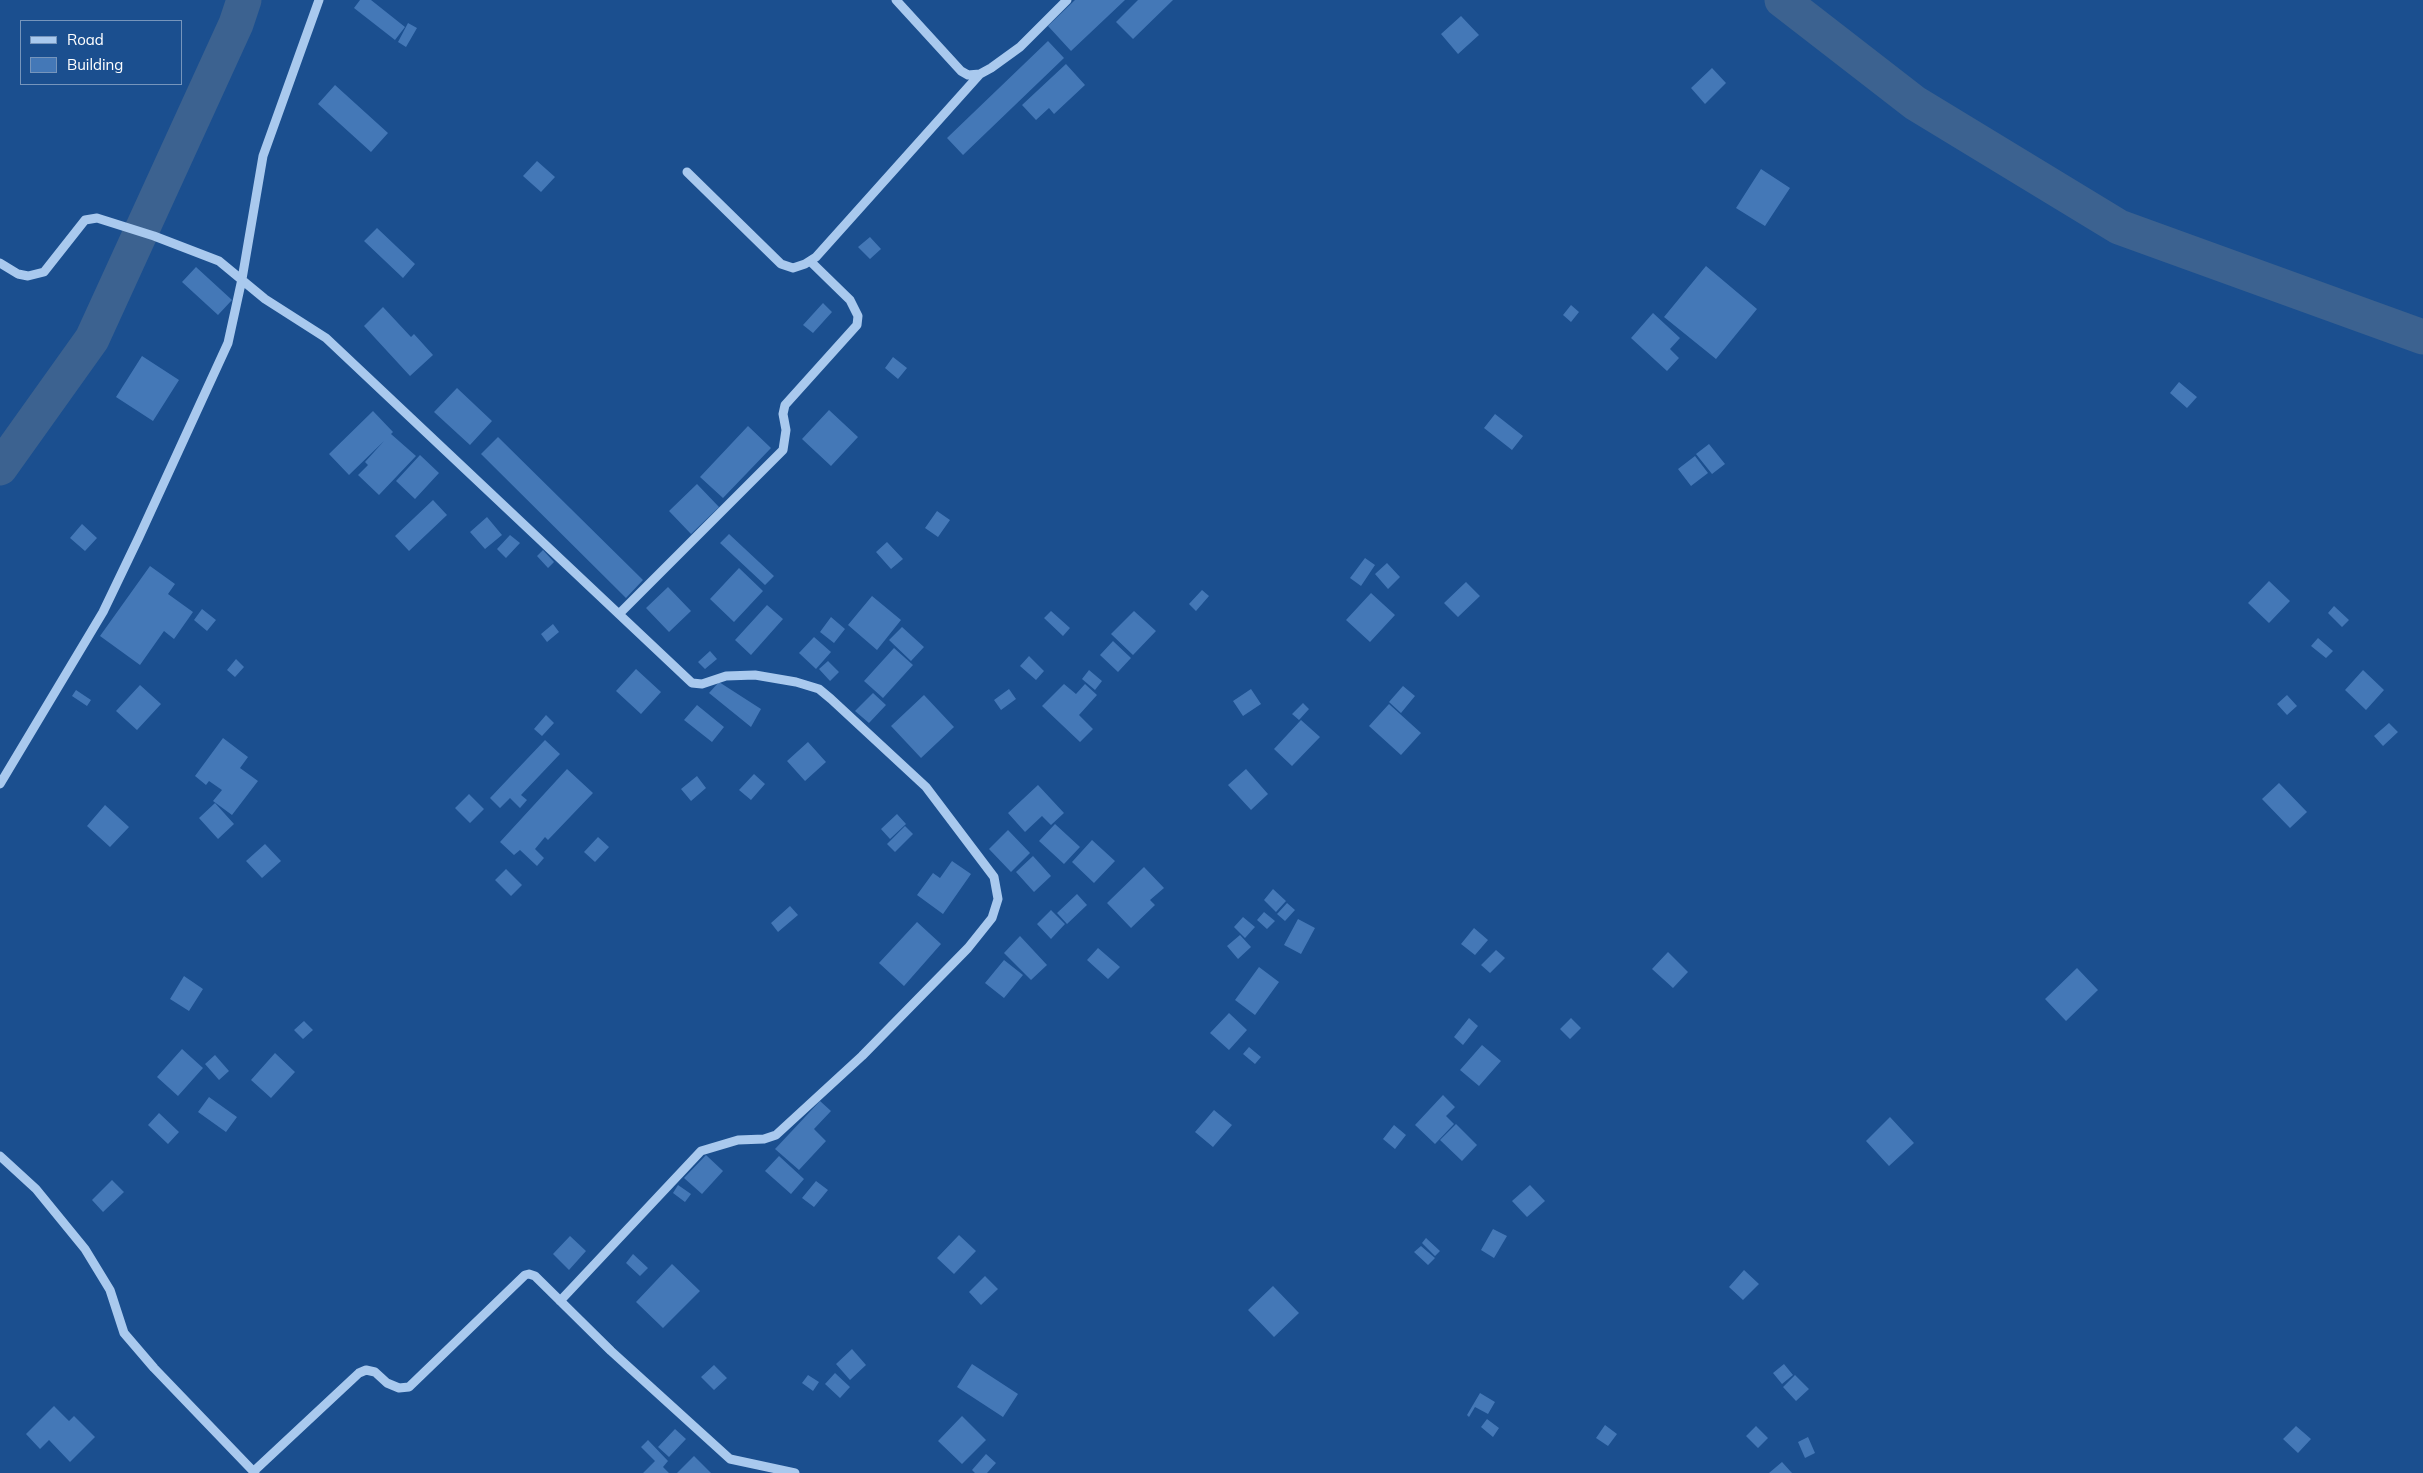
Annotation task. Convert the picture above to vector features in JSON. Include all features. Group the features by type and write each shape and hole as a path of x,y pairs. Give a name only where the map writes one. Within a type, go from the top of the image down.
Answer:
{"street":[{"path":"0,784 103,612 140,537 228,343 242,279 263,156 319,0"},
{"path":"896,0 961,71 968,75 980,74"},
{"path":"688,172 781,264 793,268 810,261 980,74 992,68 1020,47 1067,0"},
{"path":"0,263 18,274 28,276 44,272 85,220 97,218 154,236 219,261 264,299 326,338 620,613 692,683 702,684 726,676 756,675 796,682 819,689 926,787 994,877 998,898 992,918 968,948 862,1056 776,1135 764,1139 738,1140 700,1151 560,1301"},
{"path":"620,613 783,450 786,430 783,414 785,405 856,325 858,316 850,300 810,261"},
{"path":"0,1156 36,1189 86,1249 110,1290 124,1334 254,1472 359,1373 366,1370 375,1372 388,1383 399,1388 409,1386 526,1274 535,1276 730,1459 795,1473"}],"building":[{"path":"360,0 371,0 405,27 395,40 354,8"},
{"path":"1075,0 1125,0 1071,51 1048,26"},
{"path":"1138,0 1173,0 1133,39 1116,22"},
{"path":"1461,16 1479,35 1458,54 1441,34"},
{"path":"408,23 417,28 406,47 398,42"},
{"path":"1048,41 1064,58 963,155 947,138"},
{"path":"1066,64 1085,85 1054,114 1049,108 1036,120 1022,105"},
{"path":"1712,68 1726,83 1705,104 1691,88"},
{"path":"335,85 388,133 371,152 318,104"},
{"path":"537,161 555,177 541,192 523,176"},
{"path":"1761,169 1790,188 1765,226 1736,208"},
{"path":"377,228 415,264 403,278 364,241"},
{"path":"870,237 881,249 870,259 858,247"},
{"path":"1706,266 1757,309 1716,359 1664,317"},
{"path":"196,267 232,300 218,315 182,282"},
{"path":"823,303 832,312 813,333 803,325"},
{"path":"1571,305 1579,312 1571,322 1563,315"},
{"path":"383,307 411,337 414,334 433,355 410,376 364,326"},
{"path":"1653,313 1680,338 1670,349 1679,358 1667,371 1631,338"},
{"path":"142,356 179,380 153,421 116,397"},
{"path":"893,357 907,368 898,379 885,368"},
{"path":"2179,382 2197,397 2187,408 2170,393"},
{"path":"457,388 492,421 470,445 434,412"},
{"path":"829,410 858,437 831,466 802,439"},
{"path":"373,411 393,432 391,434 416,456 379,495 358,475 368,465 365,462 384,441 349,475 329,454"},
{"path":"1495,414 1523,436 1512,450 1484,428"},
{"path":"748,426 771,448 723,498 700,477"},
{"path":"498,437 643,580 626,598 481,454"},
{"path":"1709,444 1725,464 1712,474 1696,454"},
{"path":"420,455 439,473 415,499 396,481"},
{"path":"1695,456 1708,473 1691,486 1678,469"},
{"path":"697,484 719,507 691,534 669,511"},
{"path":"433,500 447,515 409,551 395,536"},
{"path":"937,511 950,520 938,537 925,528"},
{"path":"487,517 502,535 485,549 470,532"},
{"path":"82,524 97,538 85,551 70,538"},
{"path":"729,534 774,576 765,585 720,543"},
{"path":"510,535 520,543 506,558 497,549"},
{"path":"887,542 903,559 891,569 876,552"},
{"path":"543,550 554,562 548,568 537,556"},
{"path":"1365,558 1375,565 1361,586 1350,578"},
{"path":"1387,563 1400,577 1388,589 1375,574"},
{"path":"150,566 175,584 168,594 193,612 174,639 164,631 140,665 100,636"},
{"path":"739,568 763,591 734,622 710,599"},
{"path":"2269,581 2290,601 2269,623 2248,603"},
{"path":"1466,582 1480,596 1458,617 1444,603"},
{"path":"668,587 691,611 669,632 646,608"},
{"path":"1202,590 1209,596 1196,611 1189,604"},
{"path":"1371,593 1395,615 1370,642 1346,620"},
{"path":"872,596 901,620 877,650 848,625"},
{"path":"767,605 783,619 751,655 735,640"},
{"path":"2334,606 2349,620 2342,627 2328,613"},
{"path":"202,609 216,620 207,631 194,620"},
{"path":"1051,611 1070,628 1063,636 1044,618"},
{"path":"1134,611 1156,631 1133,655 1111,634"},
{"path":"831,617 845,629 834,643 820,632"},
{"path":"553,624 559,632 547,642 541,634"},
{"path":"902,627 924,647 911,661 889,640"},
{"path":"814,637 831,652 816,669 799,653"},
{"path":"2318,638 2333,651 2326,658 2311,646"},
{"path":"1113,641 1131,658 1118,672 1100,655"},
{"path":"894,648 913,665 883,698 864,681"},
{"path":"710,651 717,659 705,669 698,662"},
{"path":"1029,656 1044,671 1036,680 1020,666"},
{"path":"236,659 244,667 235,677 227,670"},
{"path":"828,661 839,672 830,681 819,669"},
{"path":"636,669 661,692 641,714 616,691"},
{"path":"1089,670 1102,681 1095,690 1082,679"},
{"path":"2363,670 2384,690 2366,710 2345,690"},
{"path":"719,682 761,709 751,727 709,693"},
{"path":"1064,684 1076,694 1085,684 1097,695 1079,715 1093,729 1080,742 1042,706"},
{"path":"140,685 161,704 137,730 116,711"},
{"path":"1403,686 1415,696 1401,713 1389,702"},
{"path":"1009,689 1016,699 1001,710 994,700"},
{"path":"1251,689 1261,704 1243,716 1233,701"},
{"path":"76,690 91,700 87,706 72,696"},
{"path":"873,693 886,705 869,723 855,711"},
{"path":"924,695 954,727 921,758 891,726"},
{"path":"2287,695 2297,706 2287,715 2277,704"},
{"path":"1303,703 1309,709 1299,720 1292,714"},
{"path":"1389,704 1421,733 1401,755 1369,726"},
{"path":"697,705 724,727 712,742 684,720"},
{"path":"546,715 554,723 542,736 534,729"},
{"path":"1301,720 1320,737 1292,766 1274,749"},
{"path":"2389,723 2398,732 2383,746 2374,736"},
{"path":"223,738 248,757 240,768 258,781 232,815 213,801 222,790 209,781 206,785 195,776"},
{"path":"545,740 560,754 521,795 527,800 520,808 510,798 500,808 490,798"},
{"path":"808,742 826,762 805,781 787,761"},
{"path":"567,769 593,793 548,840 545,837 535,849 544,858 537,866 520,850 514,855 500,842"},
{"path":"1246,769 1268,794 1251,810 1228,785"},
{"path":"754,774 765,784 751,800 739,790"},
{"path":"697,776 706,788 691,801 681,789"},
{"path":"2279,783 2307,812 2290,828 2262,799"},
{"path":"1038,785 1064,813 1051,825 1042,816 1025,832 1008,813"},
{"path":"469,794 484,809 470,823 455,808"},
{"path":"215,803 234,824 218,839 199,818"},
{"path":"105,805 129,827 110,847 87,826"},
{"path":"897,814 906,824 890,839 881,829"},
{"path":"1055,824 1080,847 1064,864 1039,841"},
{"path":"905,826 913,834 895,852 887,844"},
{"path":"1008,830 1030,853 1011,872 989,849"},
{"path":"598,837 609,847 595,862 584,852"},
{"path":"1092,840 1115,861 1094,883 1072,862"},
{"path":"265,844 281,861 262,878 246,861"},
{"path":"1033,856 1051,876 1034,892 1016,872"},
{"path":"952,861 971,874 943,914 917,895 933,873 940,878"},
{"path":"1144,867 1164,888 1150,900 1155,905 1131,928 1107,903"},
{"path":"506,869 522,885 511,896 495,880"},
{"path":"1273,889 1286,901 1276,912 1264,900"},
{"path":"1077,894 1087,905 1067,924 1057,913"},
{"path":"1287,903 1295,910 1285,921 1277,914"},
{"path":"790,906 798,915 778,932 771,923"},
{"path":"1051,910 1065,924 1051,939 1037,924"},
{"path":"1264,912 1275,921 1267,929 1257,920"},
{"path":"1243,917 1255,927 1245,938 1234,927"},
{"path":"1298,919 1315,928 1301,954 1284,945"},
{"path":"917,922 941,944 904,986 879,963"},
{"path":"1474,928 1488,940 1475,955 1461,944"},
{"path":"1240,935 1251,947 1238,959 1227,946"},
{"path":"1020,936 1047,965 1031,980 1004,953"},
{"path":"1098,948 1120,967 1108,979 1087,960"},
{"path":"1496,950 1505,958 1490,973 1481,965"},
{"path":"1668,952 1688,972 1673,988 1652,969"},
{"path":"1004,960 1023,975 1004,998 985,983"},
{"path":"1259,967 1279,982 1255,1015 1235,1000"},
{"path":"2077,968 2098,990 2066,1021 2045,999"},
{"path":"184,976 203,989 189,1011 170,999"},
{"path":"1229,1013 1247,1030 1229,1050 1210,1033"},
{"path":"1469,1018 1478,1026 1463,1045 1454,1037"},
{"path":"1571,1018 1581,1028 1570,1039 1560,1029"},
{"path":"304,1021 313,1030 303,1039 294,1030"},
{"path":"1482,1045 1501,1061 1479,1086 1460,1070"},
{"path":"1249,1047 1261,1057 1255,1064 1243,1054"},
{"path":"182,1049 203,1068 178,1096 157,1077"},
{"path":"275,1053 295,1072 271,1098 251,1080"},
{"path":"215,1055 229,1071 219,1080 205,1064"},
{"path":"1443,1095 1455,1107 1446,1116 1454,1124 1435,1144 1415,1125"},
{"path":"209,1097 237,1117 226,1132 198,1112"},
{"path":"820,1101 831,1111 814,1129 826,1141 799,1170 775,1149"},
{"path":"1214,1110 1232,1125 1213,1147 1195,1132"},
{"path":"159,1113 179,1132 168,1144 148,1125"},
{"path":"1890,1117 1914,1143 1889,1166 1866,1141"},
{"path":"1456,1124 1477,1145 1462,1161 1440,1140"},
{"path":"1394,1125 1406,1135 1395,1149 1383,1139"},
{"path":"706,1155 723,1171 702,1194 684,1178"},
{"path":"779,1156 804,1179 791,1194 765,1171"},
{"path":"112,1180 124,1192 103,1212 92,1200"},
{"path":"816,1181 828,1190 814,1207 802,1198"},
{"path":"678,1185 691,1194 685,1202 673,1193"},
{"path":"1530,1185 1545,1201 1527,1217 1512,1201"},
{"path":"1493,1229 1507,1236 1494,1258 1481,1250"},
{"path":"959,1235 976,1251 954,1274 937,1258"},
{"path":"570,1236 586,1251 569,1270 553,1254"},
{"path":"1426,1238 1440,1251 1435,1256 1422,1243"},
{"path":"1421,1246 1435,1258 1428,1265 1414,1252"},
{"path":"633,1254 648,1268 640,1276 626,1263"},
{"path":"672,1264 700,1291 663,1328 636,1302"},
{"path":"1744,1270 1759,1284 1743,1300 1729,1287"},
{"path":"985,1276 998,1289 981,1305 969,1292"},
{"path":"1273,1286 1299,1313 1274,1337 1248,1310"},
{"path":"852,1349 866,1365 850,1380 836,1364"},
{"path":"972,1364 1018,1394 1003,1417 957,1387"},
{"path":"1784,1364 1793,1375 1782,1384 1773,1373"},
{"path":"714,1365 727,1378 714,1390 701,1377"},
{"path":"835,1373 850,1387 840,1398 825,1384"},
{"path":"808,1375 819,1382 813,1391 802,1383"},
{"path":"1795,1375 1809,1389 1796,1401 1783,1387"},
{"path":"1480,1393 1495,1402 1488,1414 1475,1407 1469,1417 1467,1415"},
{"path":"54,1406 69,1421 74,1416 95,1437 70,1462 49,1440 40,1449 26,1434"},
{"path":"962,1416 986,1440 962,1464 938,1441"},
{"path":"1487,1419 1499,1428 1493,1437 1481,1427"},
{"path":"1605,1425 1617,1434 1608,1446 1596,1438"},
{"path":"1756,1426 1768,1438 1758,1448 1746,1436"},
{"path":"2296,1426 2311,1439 2298,1453 2283,1439"},
{"path":"675,1429 686,1439 669,1457 658,1447"},
{"path":"1808,1437 1815,1453 1805,1458 1798,1442"},
{"path":"648,1440 668,1461 663,1467 669,1473 643,1473 655,1461 641,1447"},
{"path":"986,1454 996,1463 987,1473 975,1473 972,1470"},
{"path":"694,1456 711,1473 677,1473"},
{"path":"1782,1462 1792,1473 1769,1473"}],"waterway":[{"path":"0,468 92,339 236,24 244,0"},
{"path":"1782,0 1915,103 2119,227 2423,337"}]}
